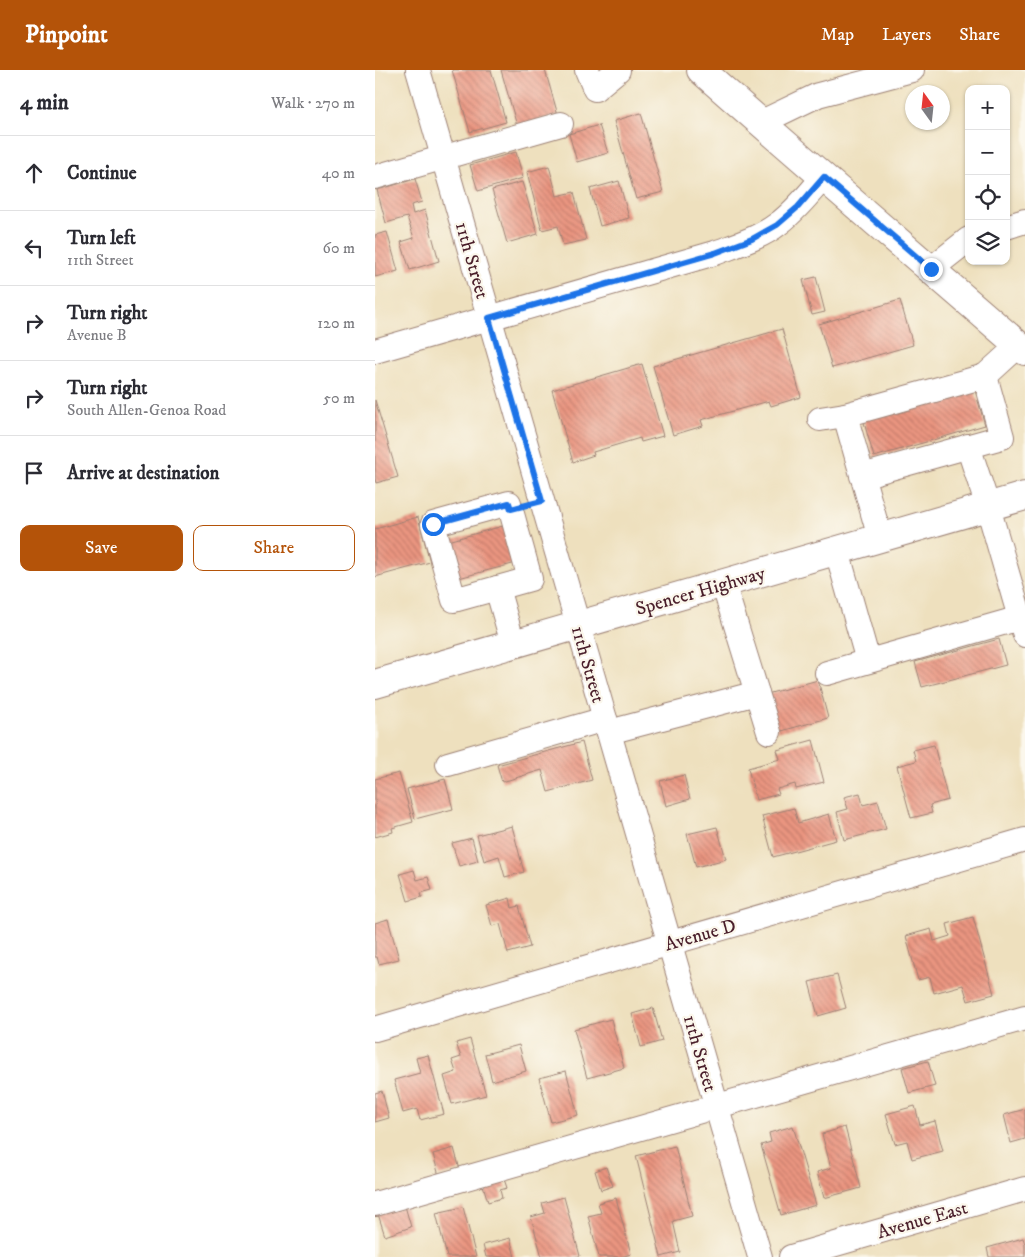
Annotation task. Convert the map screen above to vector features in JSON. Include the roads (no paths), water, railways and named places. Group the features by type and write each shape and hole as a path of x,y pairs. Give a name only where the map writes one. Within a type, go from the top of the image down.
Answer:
{"main road":[{"path":"701,70 1022,348"},
{"name":"Spencer Highway","path":"375,684 1025,496"}],"street":[{"name":"11th Street","path":"418,70 760,1257"},
{"path":"587,70 595,89 618,70"},
{"path":"760,122 818,95 913,70"},
{"path":"375,177 561,124"},
{"path":"375,350 715,253 752,239 777,225 798,207 824,177"},
{"path":"1010,226 1025,222"},
{"path":"931,269 965,242"},
{"path":"820,419 845,415 985,376 1022,348"},
{"path":"862,476 1002,437 985,376"},
{"path":"845,415 880,538"},
{"path":"827,673 868,661 1023,626 968,446"},
{"path":"511,509 542,501"},
{"path":"509,503 511,509 530,579 454,600 433,524 509,503"},
{"path":"837,551 868,661"},
{"path":"723,583 769,732"},
{"path":"497,588 513,644"},
{"path":"448,764 607,725 757,693"},
{"name":"Avenue D","path":"375,1028 1025,840"},
{"path":"375,1204 1025,1018"},
{"name":"Avenue East","path":"791,1257 1025,1189"}]}
